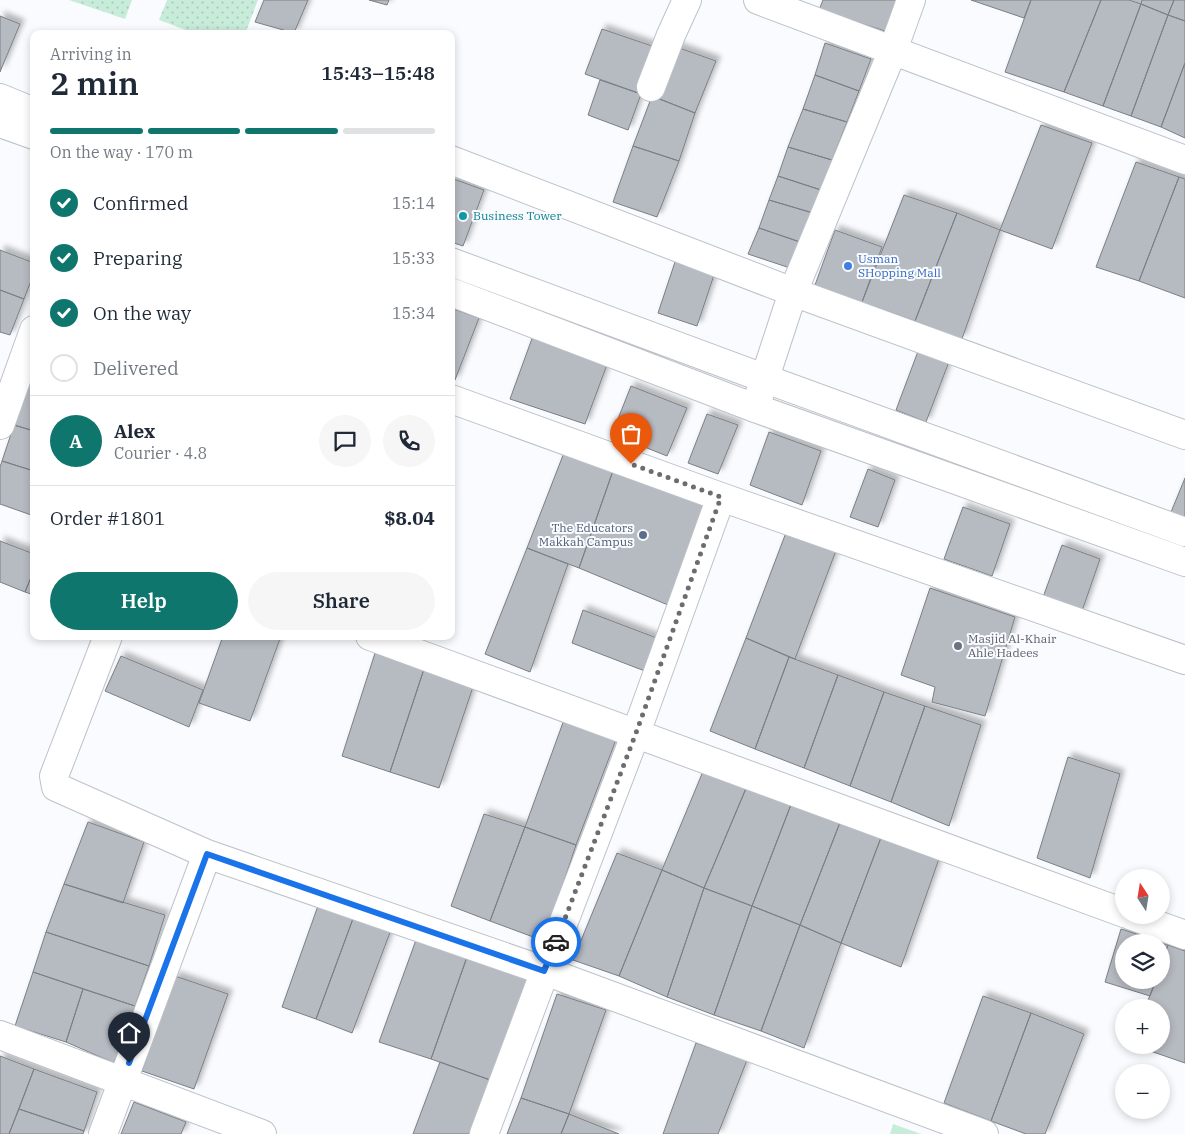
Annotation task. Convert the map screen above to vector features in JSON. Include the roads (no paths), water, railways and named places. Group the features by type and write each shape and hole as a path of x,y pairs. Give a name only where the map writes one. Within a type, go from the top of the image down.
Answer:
{"street":[{"path":"651,87 687,0"},
{"path":"758,0 1185,160"},
{"path":"755,408 793,292 893,50 911,0"},
{"path":"0,98 30,110"},
{"path":"0,123 30,134"},
{"path":"455,162 793,292 1185,435"},
{"path":"455,263 1185,532"},
{"path":"455,294 755,408 1185,562"},
{"path":"0,425 30,341"},
{"path":"455,399 721,497 1185,660"},
{"path":"484,1134 544,971 636,733 721,497"},
{"path":"106,640 54,776 56,787 207,854 544,971 984,1134"},
{"path":"381,640 1115,910"},
{"path":"103,1134 207,854"},
{"path":"1155,924 1185,935"},
{"path":"0,1035 262,1134"}],"place":[{"name":"Business Tower","path":"463,216"},
{"name":"Usman SHopping Mall","path":"848,266"},
{"name":"The Educators Makkah Campus","path":"643,535"},
{"name":"Masjid Al-Khair Ahle Hadees","path":"958,646"}]}
